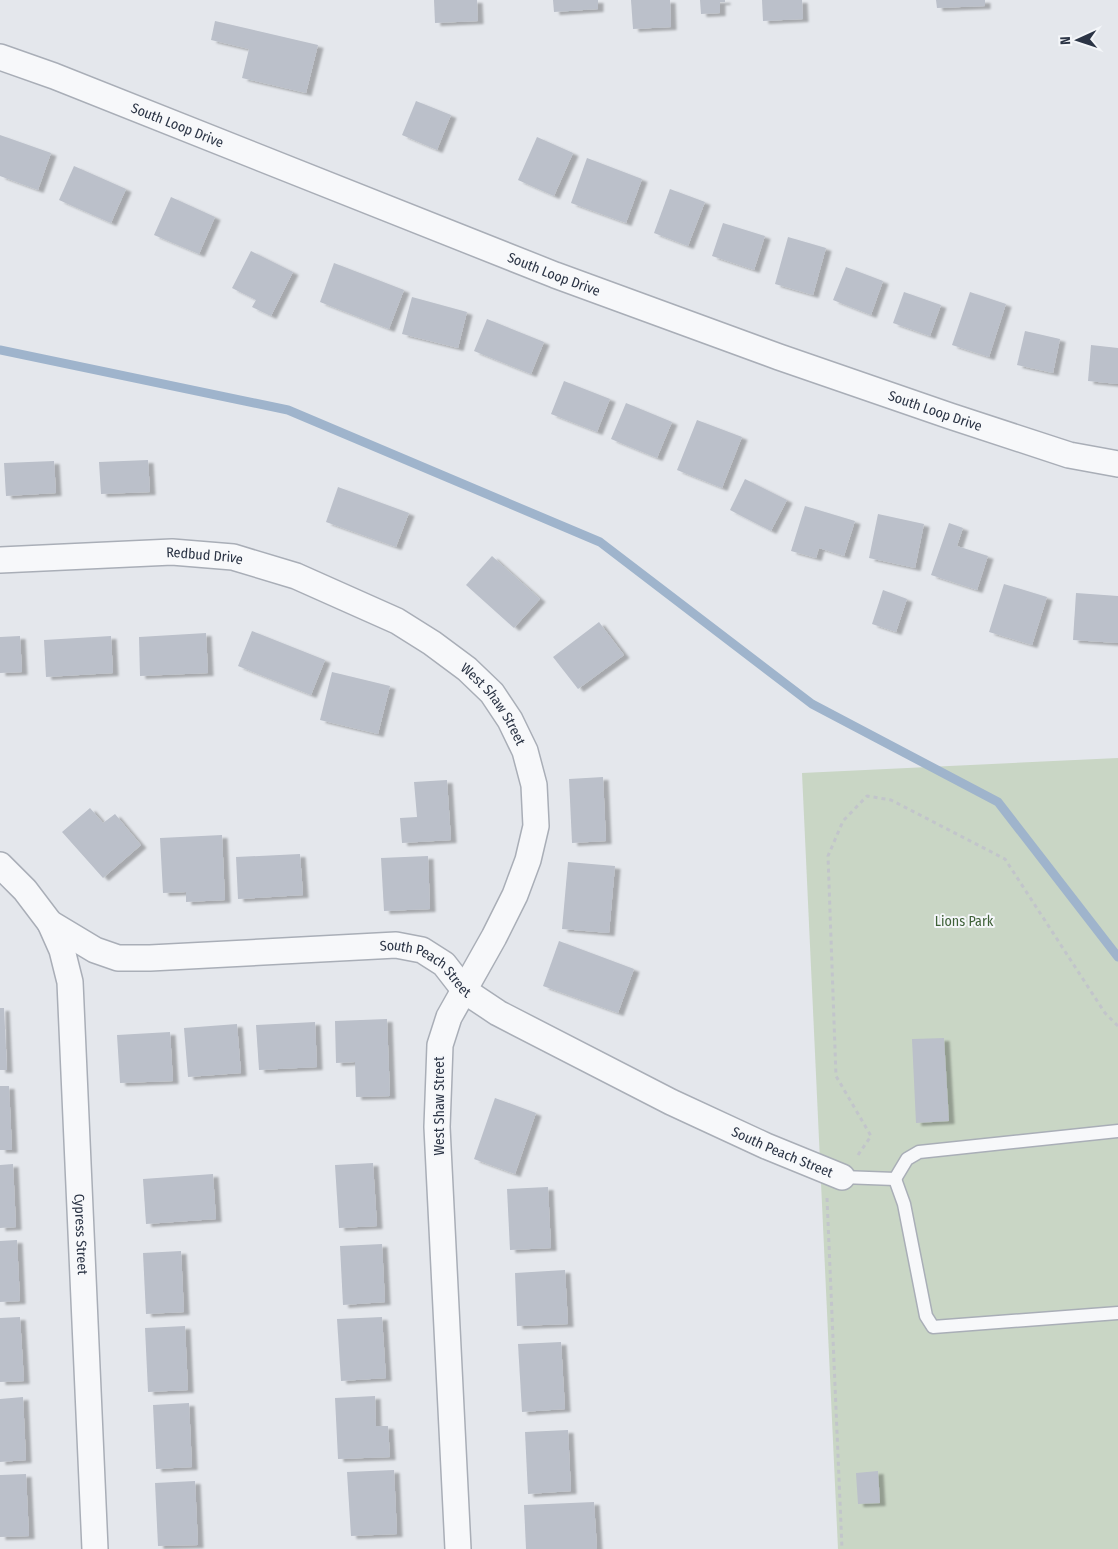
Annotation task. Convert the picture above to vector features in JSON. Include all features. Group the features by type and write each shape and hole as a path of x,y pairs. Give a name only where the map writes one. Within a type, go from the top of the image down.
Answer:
{"street":[{"name":"South Loop Drive","path":"0,57 54,76 555,275 769,354 1069,455 1118,464"},
{"name":"Redbud Drive","path":"0,560 172,552 234,558 296,576 397,621"},
{"name":"West Shaw Street","path":"397,621 432,643 467,669 492,693 510,720 525,751 534,785 536,826 528,860 515,895 465,991 449,1017 440,1045 437,1127 458,1549"},
{"name":"South Peach Street","path":"0,865 25,890 50,923 94,950 118,958 396,945 422,950 444,964 465,991 498,1013 670,1102 766,1146 842,1177"},
{"name":"Cypress Street","path":"50,923 62,950 70,982 95,1549"}],"lane":[{"path":"895,1179 907,1159 919,1152 1118,1130"},
{"path":"842,1177 895,1179"},
{"path":"895,1179 904,1204 926,1316 933,1327 1118,1313"}],"path":[{"path":"858,1154 871,1136 836,1076 828,856 843,821 867,796 890,800 1004,859 1105,1013 1118,1026"},
{"path":"827,1198 842,1549"}],"green space":[{"name":"Lions Park","path":"1118,758 1118,1549 838,1549 802,773"}],"building":[{"path":"434,0 477,0 478,21 435,23"},
{"path":"553,0 598,0 598,9 554,12"},
{"path":"631,0 670,0 671,27 633,29"},
{"path":"700,0 725,0 725,2 720,2 720,13 701,14"},
{"path":"762,0 802,0 803,19 763,21"},
{"path":"936,0 985,0 985,6 937,8"},
{"path":"215,21 318,45 306,93 242,78 249,49 211,40"},
{"path":"416,101 451,115 437,150 402,135"},
{"path":"0,135 51,153 38,190 0,176"},
{"path":"537,137 573,153 554,196 518,180"},
{"path":"587,158 642,179 626,223 571,203"},
{"path":"74,166 126,189 111,223 59,200"},
{"path":"670,189 705,202 688,246 654,233"},
{"path":"171,197 215,217 199,254 154,235"},
{"path":"723,223 765,236 754,270 712,256"},
{"path":"788,237 826,248 813,295 775,284"},
{"path":"251,251 293,272 271,316 252,307 256,300 232,288"},
{"path":"334,263 404,290 389,329 320,302"},
{"path":"846,267 883,281 871,315 833,300"},
{"path":"904,292 941,305 930,336 893,323"},
{"path":"970,292 1006,304 989,357 952,345"},
{"path":"412,297 467,312 458,348 402,334"},
{"path":"487,319 544,342 531,374 474,351"},
{"path":"1025,331 1060,339 1053,373 1017,365"},
{"path":"1091,345 1118,348 1118,384 1088,381"},
{"path":"564,381 610,399 597,432 551,414"},
{"path":"626,403 672,422 657,458 611,439"},
{"path":"697,420 742,437 722,488 677,470"},
{"path":"148,460 150,492 101,494 99,462"},
{"path":"54,461 56,493 6,496 4,463"},
{"path":"745,479 787,500 771,531 730,510"},
{"path":"338,487 409,513 396,547 326,522"},
{"path":"805,506 855,521 844,556 819,548 816,558 791,551"},
{"path":"878,514 924,524 915,568 869,558"},
{"path":"949,523 963,528 957,546 988,556 977,590 931,575"},
{"path":"492,556 540,599 514,628 466,585"},
{"path":"1004,584 1047,597 1032,645 989,632"},
{"path":"883,590 907,599 896,632 872,624"},
{"path":"1076,593 1118,596 1118,643 1073,640"},
{"path":"599,622 624,655 578,689 553,657"},
{"path":"252,631 325,660 311,695 238,666"},
{"path":"206,633 208,673 140,676 139,637"},
{"path":"20,636 22,672 0,673 0,637"},
{"path":"111,636 113,673 46,677 44,640"},
{"path":"332,672 390,686 378,734 320,720"},
{"path":"603,777 606,841 572,843 569,779"},
{"path":"447,780 451,840 402,843 400,818 417,817 414,782"},
{"path":"90,808 103,823 115,814 141,845 103,878 62,832"},
{"path":"222,835 225,900 186,902 186,892 163,893 160,838"},
{"path":"300,854 303,895 238,899 236,857"},
{"path":"428,856 430,909 384,911 381,858"},
{"path":"568,862 615,866 609,933 562,929"},
{"path":"559,941 634,969 618,1013 543,986"},
{"path":"0,1008 4,1008 7,1070 0,1070"},
{"path":"387,1019 390,1096 356,1097 355,1062 336,1063 335,1021"},
{"path":"315,1022 317,1067 259,1070 256,1025"},
{"path":"237,1024 241,1073 188,1077 184,1028"},
{"path":"170,1032 173,1081 120,1083 117,1035"},
{"path":"944,1038 949,1121 916,1123 912,1039"},
{"path":"0,1086 9,1086 12,1150 0,1150"},
{"path":"495,1098 536,1113 515,1174 474,1159"},
{"path":"373,1163 377,1226 339,1228 335,1165"},
{"path":"13,1164 16,1227 0,1228 0,1165"},
{"path":"213,1174 216,1219 146,1224 143,1179"},
{"path":"548,1187 551,1248 510,1250 507,1189"},
{"path":"17,1240 20,1301 0,1302 0,1241"},
{"path":"382,1244 385,1302 343,1305 340,1246"},
{"path":"181,1251 184,1312 146,1314 143,1253"},
{"path":"565,1270 568,1324 517,1326 515,1273"},
{"path":"20,1317 24,1381 0,1382 0,1318"},
{"path":"382,1317 386,1378 341,1381 337,1319"},
{"path":"185,1326 188,1390 148,1392 145,1328"},
{"path":"561,1342 565,1409 522,1412 518,1344"},
{"path":"375,1396 376,1426 388,1426 390,1457 338,1459 335,1398"},
{"path":"23,1397 26,1460 0,1462 0,1399"},
{"path":"189,1403 192,1467 156,1469 153,1405"},
{"path":"568,1430 571,1491 528,1494 525,1432"},
{"path":"394,1470 397,1534 351,1536 347,1472"},
{"path":"878,1471 880,1503 858,1504 856,1473"},
{"path":"26,1474 29,1536 0,1537 0,1475"},
{"path":"195,1481 198,1545 158,1546 155,1483"},
{"path":"594,1502 597,1549 526,1549 524,1505"}],"waterway":[{"path":"0,350 288,410 600,542 812,704 998,802 1118,957"}]}
